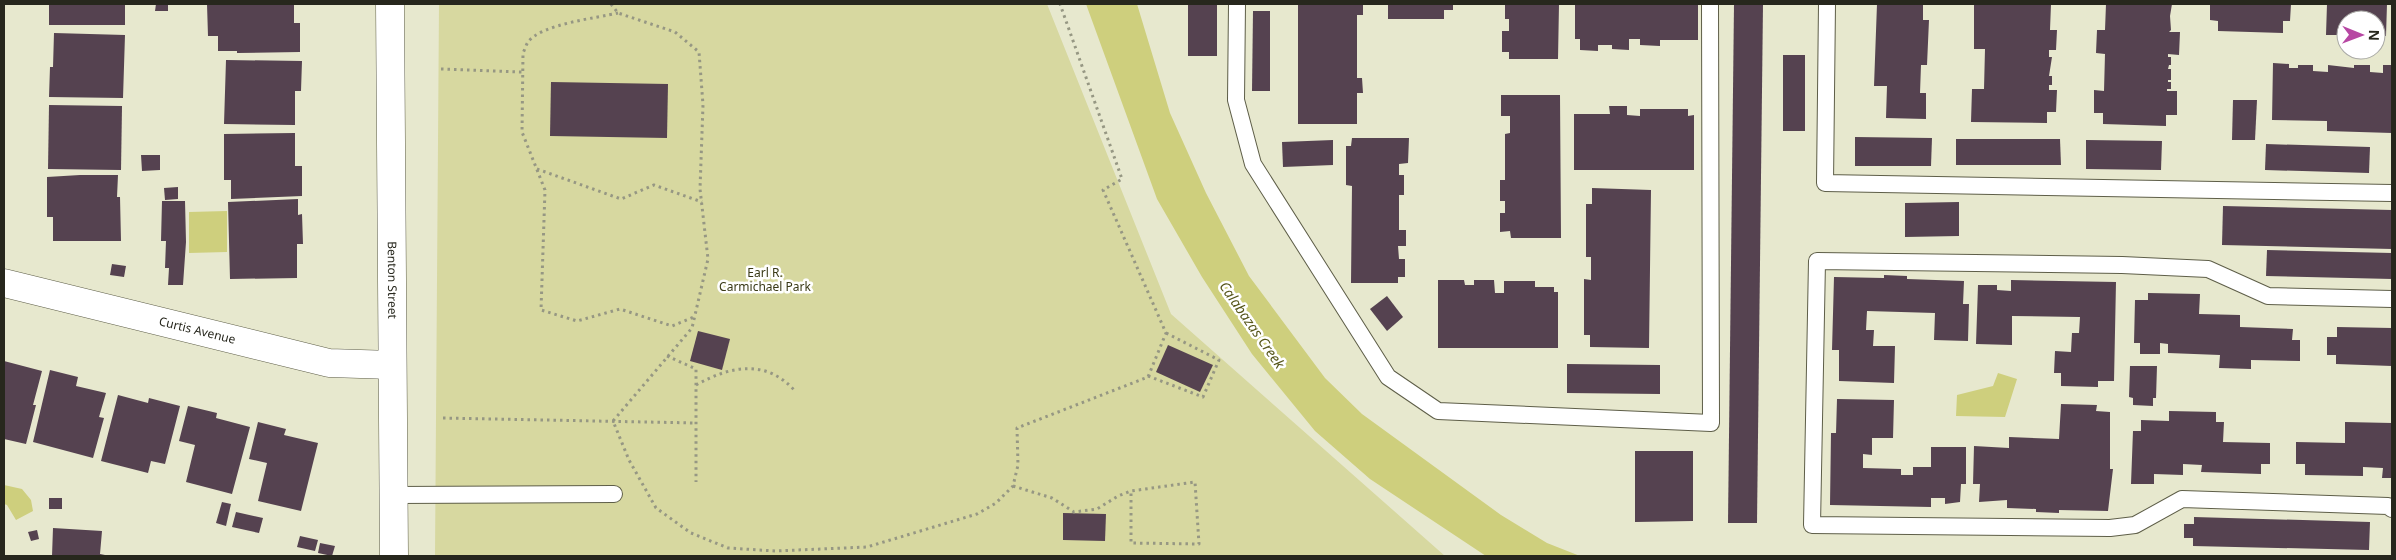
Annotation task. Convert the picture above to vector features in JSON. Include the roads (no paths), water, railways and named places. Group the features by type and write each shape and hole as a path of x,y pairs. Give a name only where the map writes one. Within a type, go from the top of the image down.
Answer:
{"main road":[{"name":"Benton Street","path":"390,4 394,556"},
{"name":"Curtis Avenue","path":"4,283 329,363 392,365"}],"lane":[{"path":"1237,4 1236,100 1252,164 1388,377 1438,412 1711,423 1710,4"},
{"path":"1827,4 1825,184 2392,193"},
{"path":"2392,299 2268,296 2208,269 2122,265 1817,261 1812,525 2110,528 2135,525 2182,498 2388,506 2392,509"},
{"path":"394,495 614,494"}],"water":[{"name":"Calabazas Creek","path":"1086,4 1137,4 1170,113 1206,193 1249,276 1325,378 1362,414 1501,515 1547,543 1580,556 1486,556 1370,479 1315,431 1252,354 1202,277 1157,199"},
{"path":"227,211 227,252 189,253 189,212"},
{"path":"1998,373 2017,379 2005,417 1956,416 1957,395 1993,386"},
{"path":"4,485 22,489 31,500 33,511 16,520 7,505 4,504"}],"park label":[{"name":"Earl R. Carmichael Park","path":"765,280"}]}
